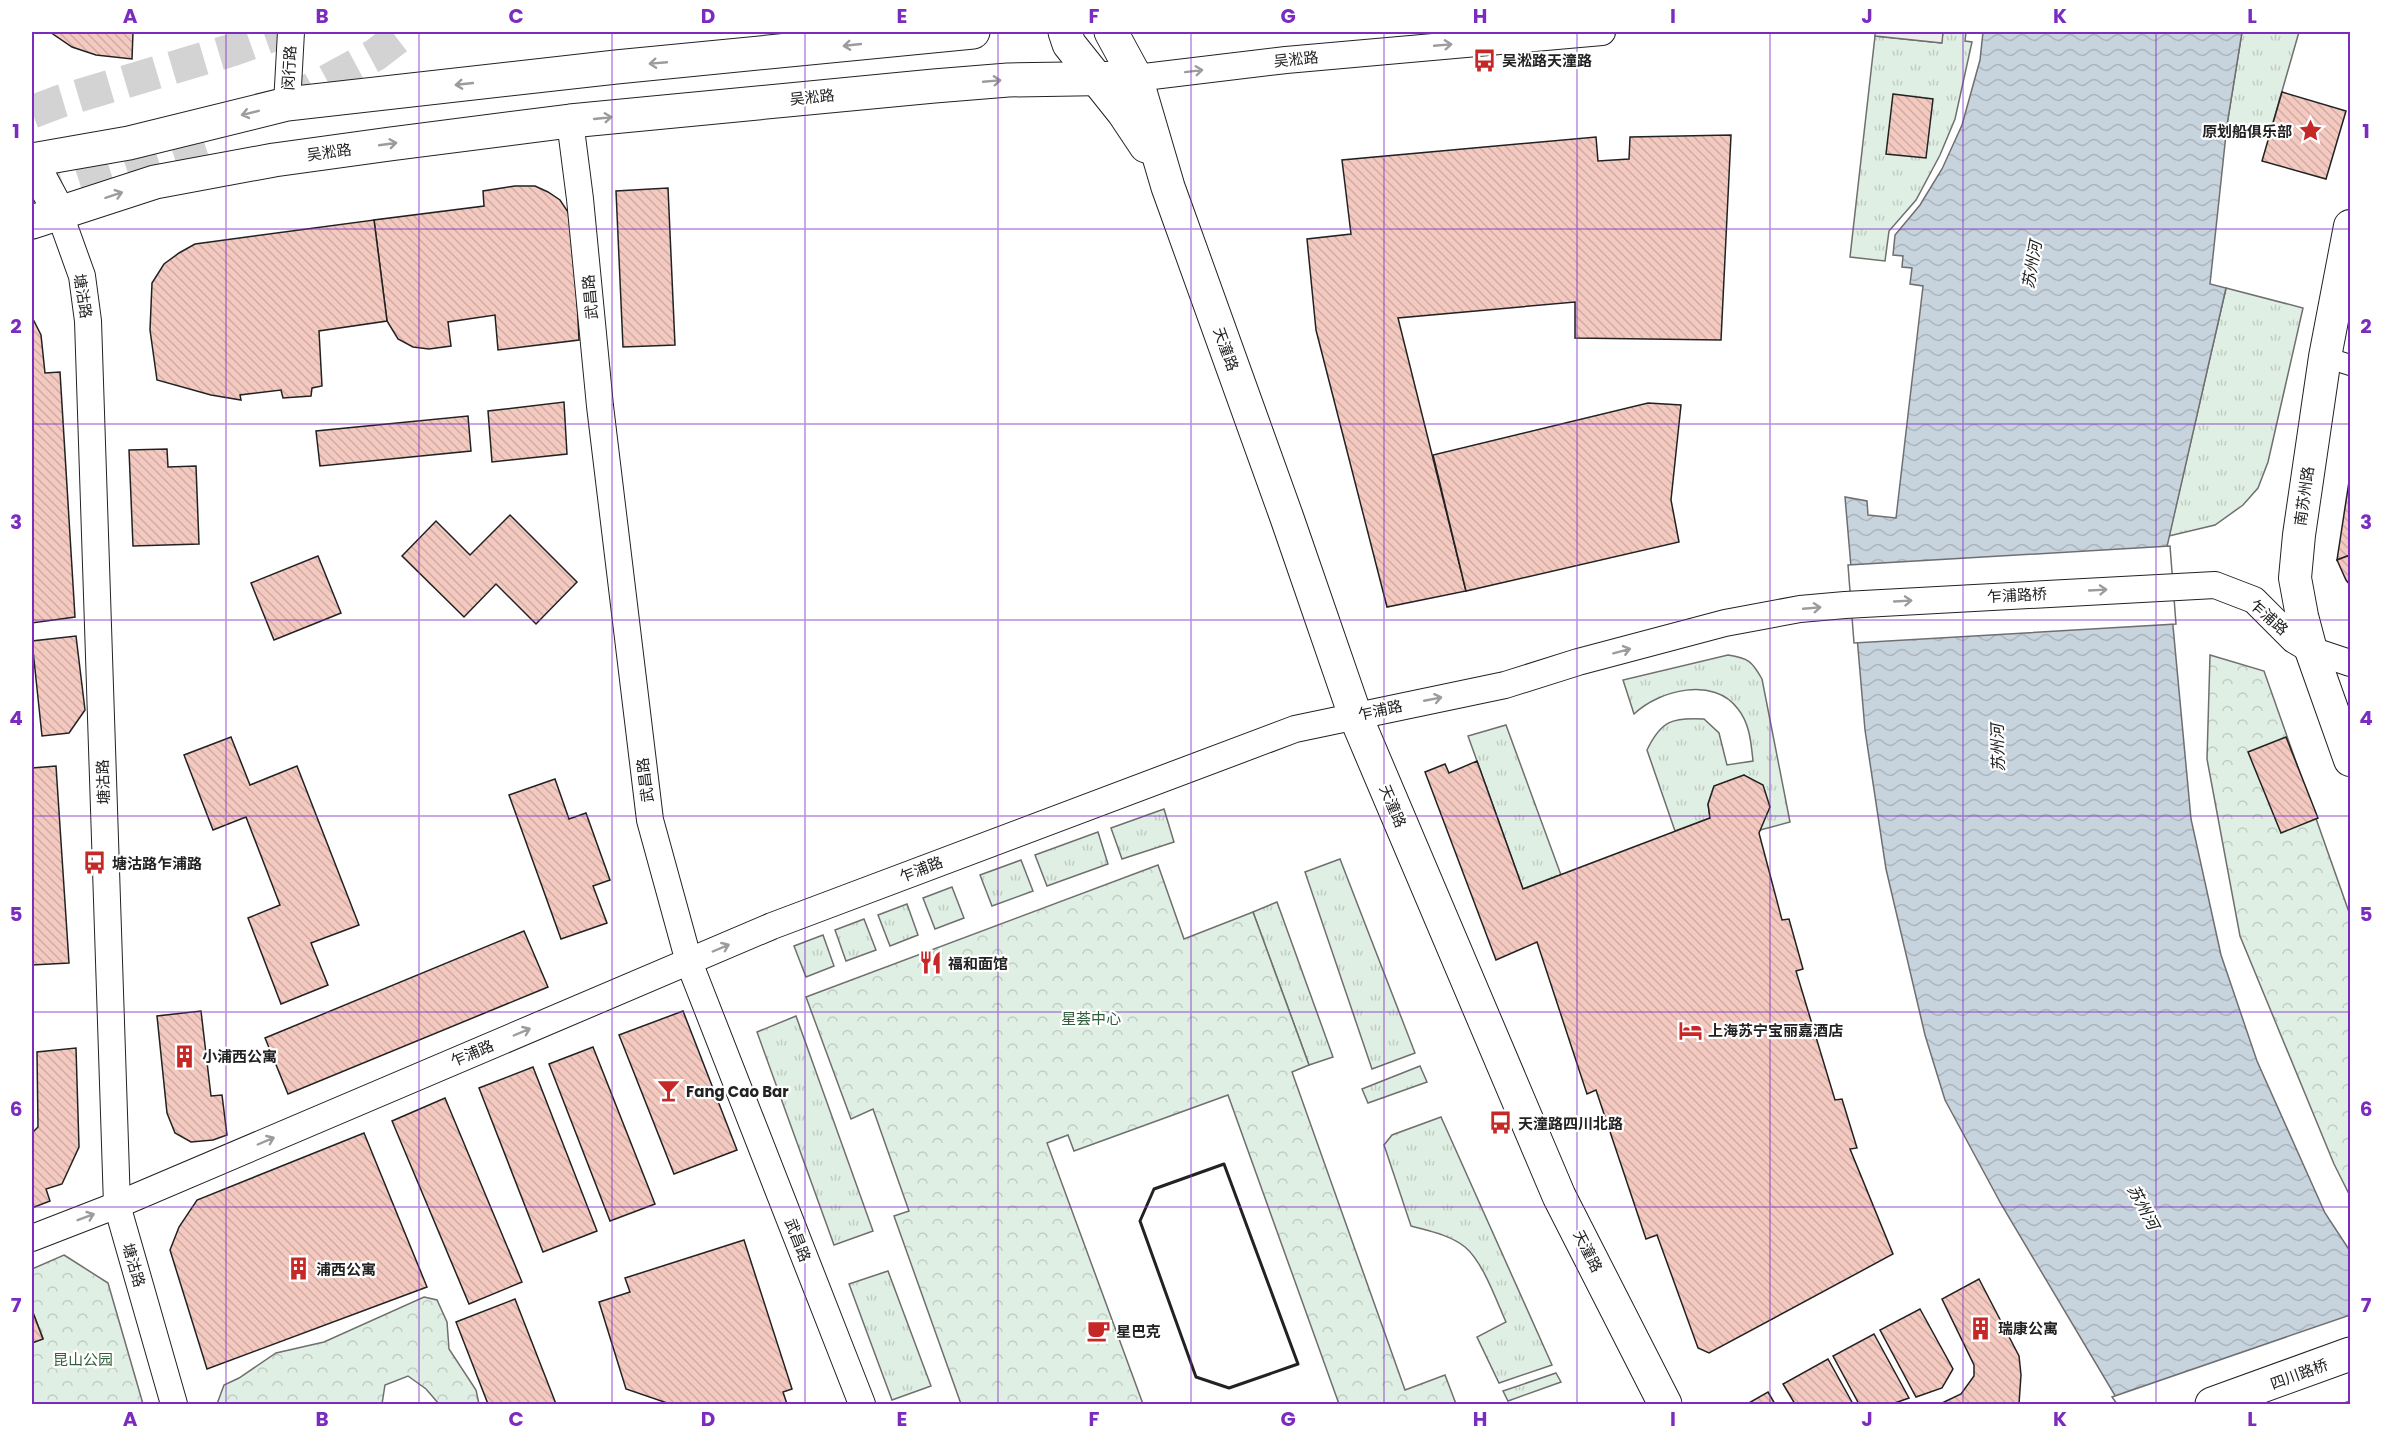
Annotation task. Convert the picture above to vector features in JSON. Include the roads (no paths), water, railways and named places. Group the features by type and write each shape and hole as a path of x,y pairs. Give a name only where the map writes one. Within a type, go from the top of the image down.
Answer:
{"main road":[{"path":"32,161 129,143 287,104 616,67 973,32"},
{"name":"天潼路","path":"1065,32 1069,44 1124,113 1168,187"},
{"name":"天潼路","path":"1111,32 1136,78 1168,187 1355,715 1559,1196 1665,1404"},
{"name":"吴淞路","path":"45,217 155,182 274,159 570,121 1008,80 1136,78"},
{"name":"四川路桥","path":"2212,1404 2350,1354"}],"street":[{"name":"闵行路","path":"287,104 291,32"},
{"name":"吴淞路","path":"1136,78 1286,60 1602,32"},
{"name":"武昌路","path":"570,121 600,406 650,820 689,962 862,1404"},
{"name":"塘沽路","path":"32,161 45,217 82,276 88,321 117,1205 174,1404"},
{"name":"南苏州路","path":"2350,226 2338,361 2299,535 2295,578 2311,650 2350,760"},
{"name":"乍浦路","path":"2189,585 2215,585 2254,600 2295,640 2311,650 2350,663"},
{"name":"乍浦路桥","path":"1845,604 2189,585"},
{"name":"乍浦路","path":"32,1238 117,1205 772,926 1295,729 1504,685 1578,662 1725,623 1800,609 1845,604"}],"water":[{"name":"苏州河","path":"1983,32 2242,32 2227,125 2210,284 2226,288 2166,551 2191,819 2221,955 2257,1061 2325,1213 2350,1251 2350,1404 2120,1404 2001,1204 1945,1100 1925,1035 1886,869 1865,730 1845,497 1867,501 1868,515 1896,518 1923,286 1910,284 1912,268 1902,267 1903,256 1893,255 1895,235 1920,205 1942,169 1962,125 1980,60"}],"tunnel":[{"path":"32,112 61,101 232,50 282,32"},
{"path":"284,104 375,55 405,32"},
{"path":"32,195 212,136"}],"place":[{"name":"吴淞路天潼路","path":"1484,60"},
{"name":"原划船俱乐部","path":"2310,131"},
{"name":"塘沽路乍浦路","path":"94,863"},
{"name":"福和面馆","path":"930,963"},
{"name":"上海苏宁宝丽嘉酒店","path":"1690,1030"},
{"name":"小浦西公寓","path":"184,1056"},
{"name":"Fang Cao Bar","path":"668,1091"},
{"name":"天潼路四川北路","path":"1500,1123"},
{"name":"浦西公寓","path":"298,1269"},
{"name":"瑞康公寓","path":"1980,1328"},
{"name":"星巴克","path":"1098,1331"}],"park label":[{"name":"星荟中心","path":"1091,1018"},
{"name":"昆山公园","path":"83,1359"}]}
